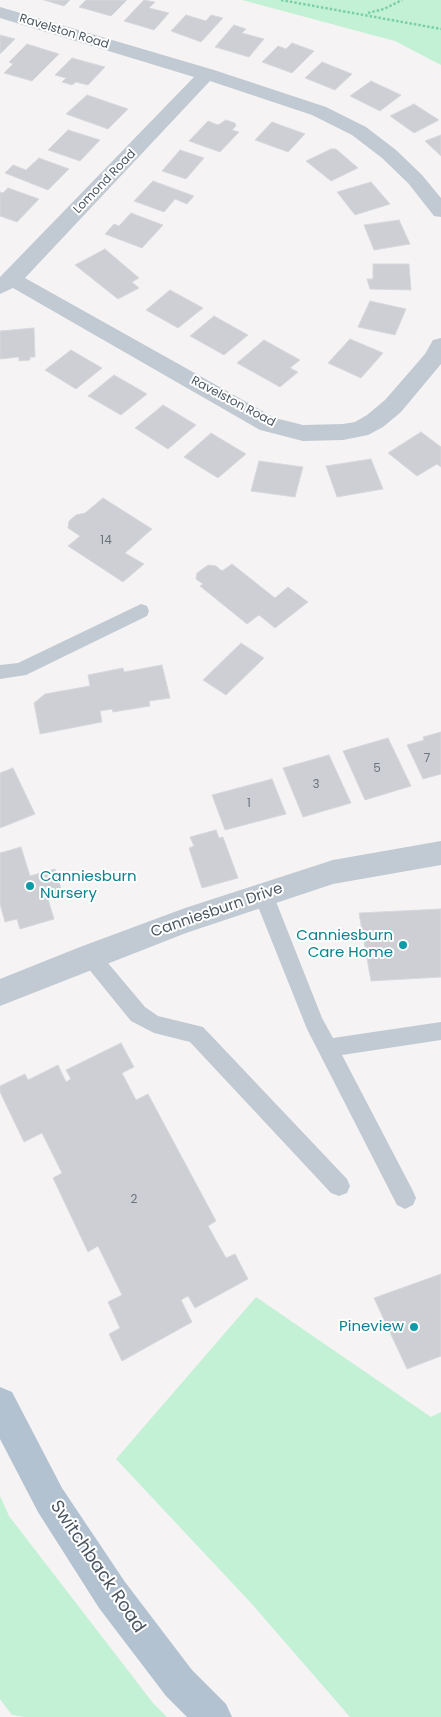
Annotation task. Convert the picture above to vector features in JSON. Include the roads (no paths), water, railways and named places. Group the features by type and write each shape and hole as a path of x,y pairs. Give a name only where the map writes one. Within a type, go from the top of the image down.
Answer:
{"main road":[{"name":"Switchback Road","path":"0,1404 50,1500 112,1595 179,1683 212,1717"}],"street":[{"name":"Ravelston Road","path":"0,12 207,74 319,111 359,131 389,154 415,178 441,211"},
{"name":"Lomond Road","path":"6,283 207,74"},
{"name":"Ravelston Road","path":"6,283 268,424 303,433 343,432 360,429 375,421 394,406 433,359 441,345"},
{"name":"Canniesburn Drive","path":"0,993 90,956 264,894 333,872 441,853"}],"lane":[{"path":"0,672 20,670 142,611"},
{"path":"264,894 314,1022 405,1198"},
{"path":"90,956 138,1014 154,1024 196,1034 339,1186"},
{"path":"328,1048 441,1031"}],"place":[{"name":"Canniesburn Nursery","path":"30,886"},
{"name":"Canniesburn Care Home","path":"403,945"},
{"name":"Pineview","path":"414,1327"}]}
